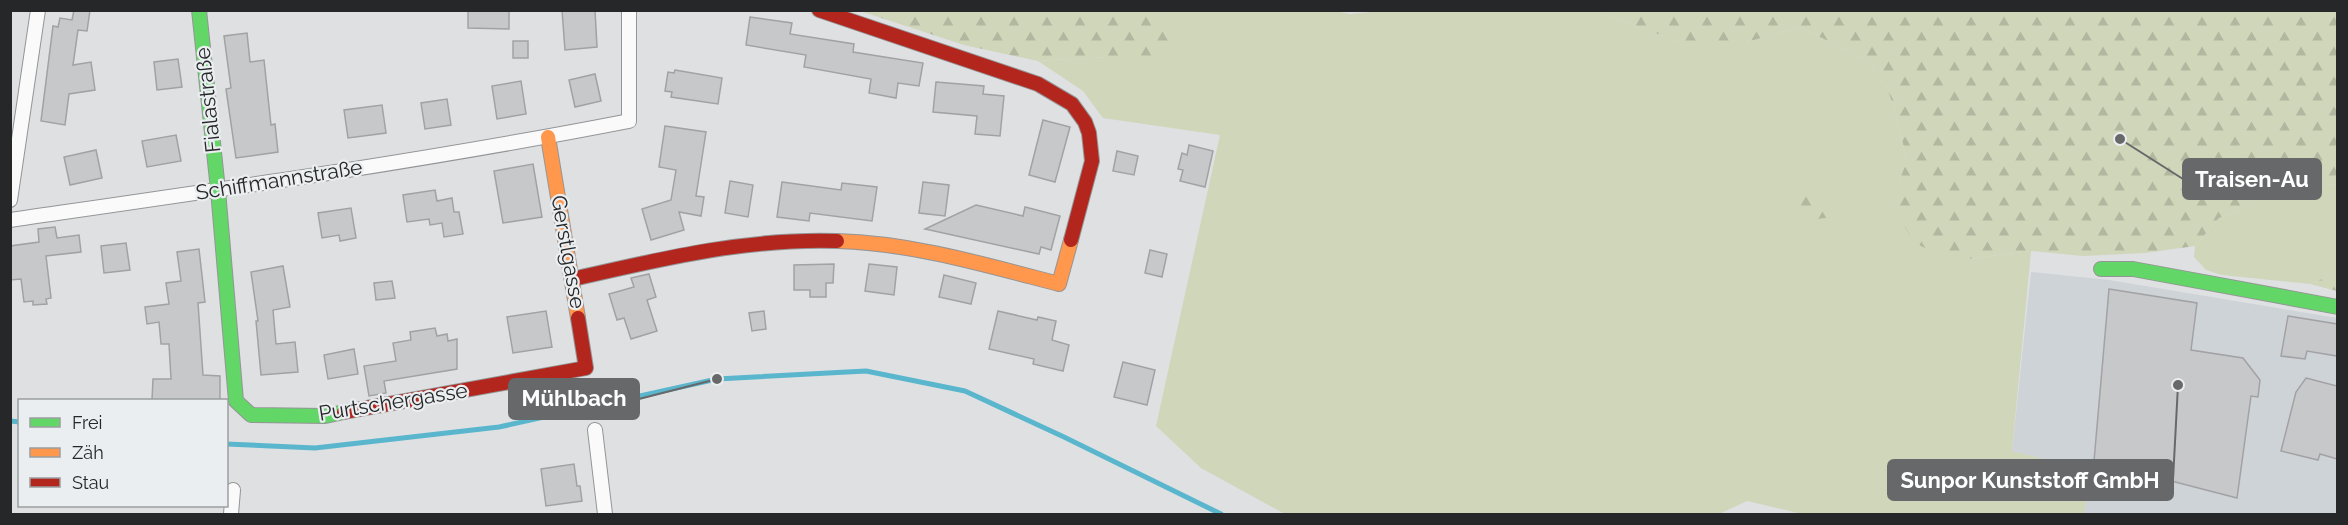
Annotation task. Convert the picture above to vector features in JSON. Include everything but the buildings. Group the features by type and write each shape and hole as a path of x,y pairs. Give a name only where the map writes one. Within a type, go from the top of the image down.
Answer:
{"street":[{"path":"10,200 38,10"},
{"name":"Fialastraße","path":"199,10 218,190"},
{"name":"Schiffmannstraße","path":"10,220 218,190 629,122 628,10"},
{"path":"573,279 691,252 812,240 876,244 934,252 1059,284 1092,161 1093,140 1087,123 1079,112 1056,92 1038,84 819,10"},
{"name":"Gerstlgasse","path":"548,137 586,368"},
{"name":"Purtschergasse","path":"218,190 236,401 251,415 325,416 586,368"},
{"path":"2101,269 2133,269 2337,307"},
{"path":"595,430 605,514"},
{"path":"231,514 233,490"}],"shaded area":[{"path":"2031,272 2109,280 2337,318 2337,514 2084,514 2091,471 2012,451"}],"green space":[{"path":"1161,10 1329,10 1350,14 1394,10 1594,11 1680,42 1747,42 1800,27 1864,59 1887,87 1897,118 1907,161 1899,181 1967,259 2031,251 2012,451 2091,471 2084,514 1802,514 1747,501 1719,514 1285,514 1201,468 1156,426 1220,135 1103,118 1083,91 1038,61 1154,57 1173,21"},
{"path":"1161,10 1173,21 1172,39 1154,57 1038,61 964,45 860,11"},
{"path":"1594,11 2337,11 2337,184 2287,192 2219,218 2195,246 2145,253 2083,256 2031,251 1967,259 1937,254 1915,243 1898,216 1899,181 1907,161 1887,87 1864,59 1800,27 1747,42 1680,42"},
{"path":"2337,184 2337,273 2310,284 2222,275 2206,270 2194,257 2195,246 2219,218 2287,192"},
{"path":"1806,190 1828,204 1826,218 1816,219 1788,208 1787,193"},
{"path":"2337,273 2337,291 2310,284"}],"waterway":[{"path":"228,444 315,448 499,427 717,379 866,371 965,391 1221,514"},
{"path":"10,421 18,422"}],"traffic: fast":[{"path":"199,10 218,190 236,401 251,415 325,416 344,412"},
{"path":"2101,269 2133,269 2338,307"}],"traffic: slow":[{"path":"548,137 578,318"},
{"path":"837,241 921,250 1059,284 1071,240"}],"traffic: jam":[{"path":"819,10 1038,84 1072,104 1085,122 1089,133 1092,161 1071,240"},
{"path":"573,279 671,257 737,246 837,241"},
{"path":"344,412 586,368 578,318"}],"place":[{"name":"Traisen-Au","path":"2120,139"},
{"name":"Mühlbach","path":"717,379"},
{"name":"Sunpor Kunststoff GmbH","path":"2178,385"}]}
